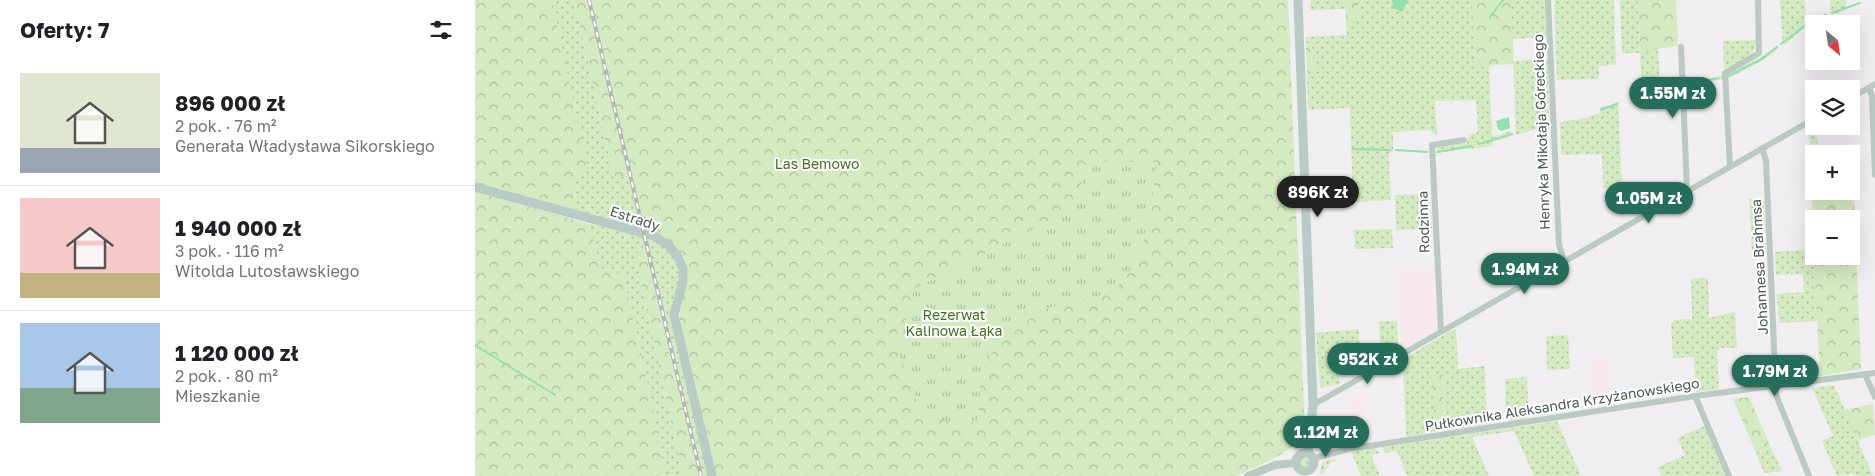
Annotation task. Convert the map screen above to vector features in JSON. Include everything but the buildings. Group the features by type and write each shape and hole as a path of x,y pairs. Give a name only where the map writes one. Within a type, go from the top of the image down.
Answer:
{"main road":[{"path":"1298,0 1313,405 1311,455 1315,464 1313,473 1301,470 1296,462 1299,455 1311,455"},
{"name":"Estrady","path":"475,187 654,236 668,245 677,255 683,269 683,281 674,315 712,476"}],"street":[{"name":"Henryka Mikołaja Góreckiego","path":"1548,0 1559,244 1564,261"},
{"path":"1730,166 1725,73 1759,53 1758,0"},
{"path":"1681,47 1687,190"},
{"path":"1860,93 1872,86 1875,175"},
{"path":"1313,405 1805,124"},
{"name":"Rodzinna","path":"1441,331 1432,144 1464,140"},
{"name":"Johannesa Brahmsa","path":"1762,148 1766,161 1776,395 1809,476"},
{"name":"Pułkownika Aleksandra Krzyżanowskiego","path":"1311,455 1695,396 1875,373"},
{"path":"1865,374 1875,397"},
{"path":"1695,396 1729,476"},
{"path":"1248,476 1275,465 1296,462"}],"shaded area":[{"path":"1392,0 1408,0 1402,12 1393,8"},
{"path":"1509,117 1510,128 1501,131 1498,129 1496,121"},
{"path":"1433,270 1437,328 1402,348 1398,271"},
{"path":"1610,354 1612,405 1594,408 1592,362 1598,361"},
{"path":"1363,395 1365,443 1330,449 1319,439 1318,414 1350,410 1348,398"}],"green space":[{"path":"475,0 552,0 587,165 572,179 578,211 475,183"},
{"path":"552,0 574,0 614,178 628,176 641,228 578,211 572,179"},
{"name":"Las Bemowo","path":"574,0 1288,0 1305,434 1282,454 1236,476 715,476 679,322 686,266 644,229 632,176 614,178"},
{"path":"1311,0 1345,0 1346,9 1310,10"},
{"path":"1345,0 1358,0 1360,15 1356,22 1346,26"},
{"path":"1358,0 1472,0 1475,66 1489,65 1492,137 1511,131 1512,136 1492,142 1493,146 1435,153 1438,147 1467,143 1468,135 1478,132 1476,100 1435,101 1437,136 1429,130 1393,132 1393,152 1389,153 1391,200 1353,202 1350,108 1308,110 1307,74 1314,73 1312,45 1306,43 1306,37 1347,35 1346,26 1358,16"},
{"path":"1472,0 1511,0 1514,64 1475,67"},
{"path":"1511,0 1545,0 1547,37 1512,39"},
{"path":"1554,0 1614,0 1616,65 1599,66 1599,79 1557,80"},
{"path":"1620,0 1638,0 1640,51 1658,48 1661,96 1642,98 1640,53 1622,53"},
{"path":"1638,0 1676,0 1678,46 1640,51"},
{"path":"1780,0 1805,0 1805,27 1783,46"},
{"path":"1830,0 1846,0 1846,10 1831,15"},
{"path":"1756,40 1754,51 1746,59 1724,69 1723,41"},
{"path":"1310,42 1312,44 1314,74 1307,74 1306,43"},
{"path":"1778,45 1778,49 1764,60 1729,78 1729,74"},
{"path":"1548,59 1549,125 1516,135 1513,61"},
{"path":"1724,75 1725,79 1691,87 1691,83"},
{"path":"1618,102 1622,187 1603,188 1602,154 1561,155 1560,122 1586,118 1600,113 1600,108"},
{"path":"1809,135 1817,135 1818,145 1810,145"},
{"name":"Rezerwat Kalinowa Łąka","path":"1087,161 1157,162 1148,231 1127,275 1113,292 1040,310 993,351 981,375 978,419 961,427 920,411 898,350 914,289 1065,213 1079,191"},
{"path":"475,191 589,224 601,269 623,274 653,408 665,476 475,476"},
{"path":"1430,194 1432,229 1396,230 1395,195"},
{"path":"1749,199 1764,199 1766,250 1752,251"},
{"path":"1812,200 1854,200 1855,210 1812,210"},
{"path":"589,224 631,232 645,237 658,243 668,251 676,262 679,279 674,302 709,476 699,476 644,247 635,255 683,476 665,476 653,408 623,274 601,269"},
{"path":"1392,229 1393,248 1355,249 1354,230"},
{"path":"644,247 699,476 683,476 635,255"},
{"path":"1805,250 1805,265 1815,265 1818,321 1779,323 1777,294 1804,292 1803,274 1776,275 1775,252"},
{"path":"1814,265 1857,265 1861,369 1820,376"},
{"path":"1708,278 1709,318 1735,312 1737,348 1720,348 1717,351 1719,389 1695,392 1694,357 1673,358 1671,323 1674,320 1692,319 1691,279"},
{"path":"1379,321 1397,321 1398,351 1381,360"},
{"path":"1456,328 1458,369 1485,366 1487,424 1445,430 1443,374 1432,374 1435,423 1440,431 1406,437 1403,359"},
{"path":"1359,329 1360,352 1337,354 1340,384 1320,388 1316,333"},
{"path":"1568,335 1570,369 1547,370 1546,336"},
{"path":"1431,374 1443,374 1445,430 1440,431 1435,423"},
{"path":"1527,377 1529,418 1506,421 1505,379"},
{"path":"1834,385 1873,476 1855,476 1853,474 1837,476 1822,441 1833,436 1812,388"},
{"path":"1749,397 1771,448 1756,453 1733,399"},
{"path":"1873,404 1875,435 1857,440 1844,410"},
{"path":"1557,421 1581,476 1534,476 1514,431 1472,437 1489,476 1407,476 1397,451 1384,453 1383,447"},
{"path":"1705,426 1726,476 1661,476 1658,467 1685,455 1677,438"},
{"path":"1375,448 1380,453 1371,455 1380,476 1361,476 1351,452"},
{"path":"1771,448 1782,471 1764,473 1756,453"},
{"path":"1303,456 1307,456 1311,462 1307,468 1303,468 1299,464 1299,460"},
{"path":"1332,459 1337,460 1331,462 1323,474 1320,472 1322,462"}],"waterway":[{"path":"1490,17 1503,0"},
{"path":"1832,13 1860,3"},
{"path":"1781,44 1805,26"},
{"path":"1728,76 1762,59 1777,47"},
{"path":"1692,84 1718,78"},
{"path":"1643,94 1679,87"},
{"path":"1601,110 1617,104"},
{"path":"1479,144 1512,134"},
{"path":"1438,152 1471,146"},
{"path":"1353,149 1390,150"},
{"path":"1396,150 1427,152"},
{"path":"475,345 555,395"}],"railway":[{"path":"589,0 701,476"}]}
